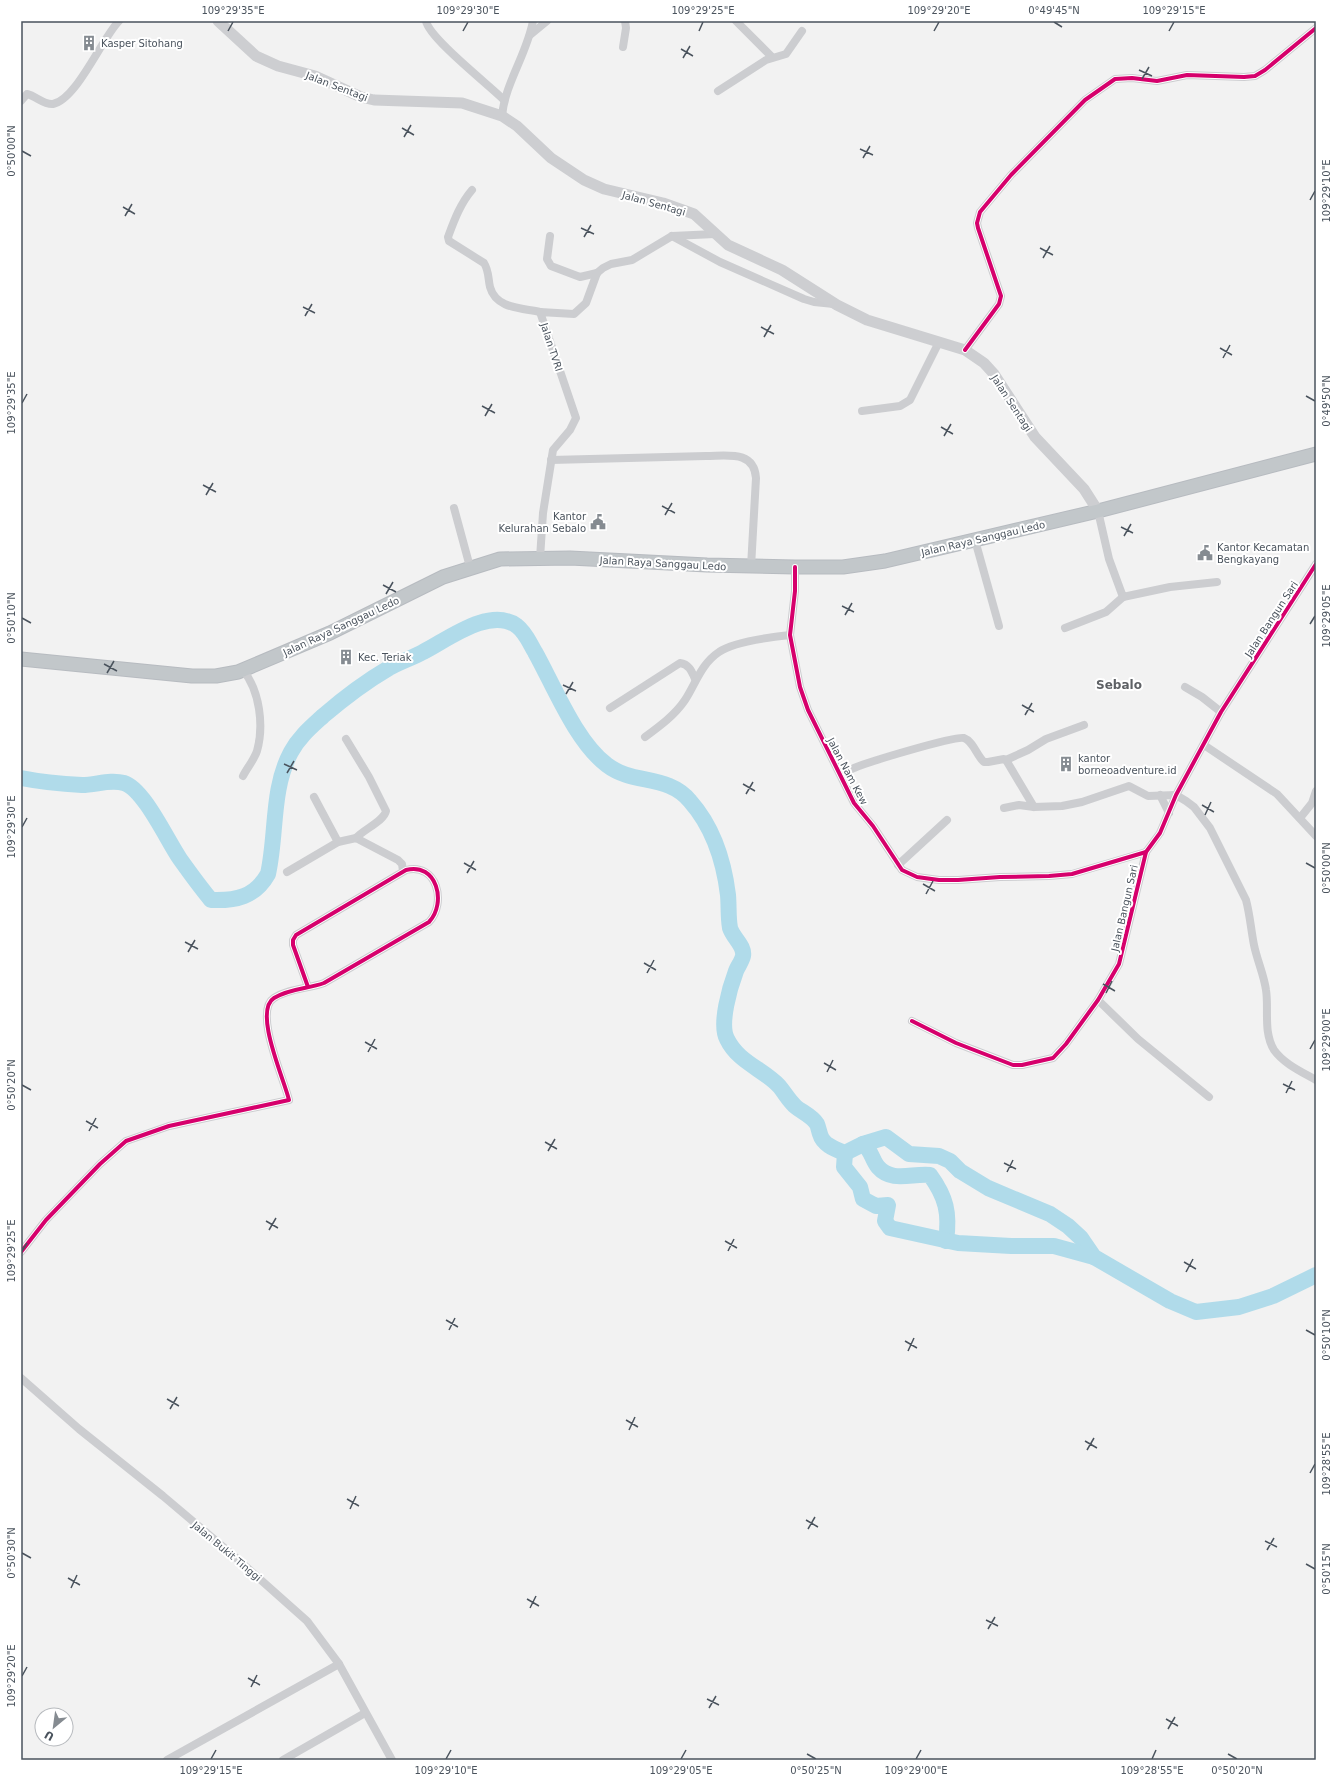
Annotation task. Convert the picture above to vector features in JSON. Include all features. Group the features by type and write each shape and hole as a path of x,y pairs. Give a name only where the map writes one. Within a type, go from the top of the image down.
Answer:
{"highway":[{"name":"Jalan Raya Sanggau Ledo","path":"21,659 192,676 226,675 243,670 330,633 443,577 470,567 500,559 540,558 751,567 856,566 1098,511 1316,454"}],"main road":[{"name":"Jalan Sentagi","path":"218,21 256,56 278,66 315,76 361,97 374,100 462,103 502,116 517,126 551,158 584,180 604,189 663,203 694,214 715,234 736,250 782,270 837,305 868,320 965,350 984,363 994,374 1035,437 1084,489 1098,511"}],"street":[{"path":"21,101 28,94 48,104 52,104 60,100 82,77 119,21"},
{"path":"426,21 428,28 441,43 504,100"},
{"path":"502,116 504,100 530,35 533,21"},
{"path":"530,35 547,21"},
{"path":"623,46 626,28 625,21"},
{"path":"736,21 772,58"},
{"path":"965,350 999,304 1001,296 978,228 977,223 980,212 1011,175 1085,100 1118,78 1157,81 1187,75 1232,77 1255,76 1270,66 1316,28"},
{"path":"718,91 772,58 786,54 802,31"},
{"path":"472,190 458,213 448,237 449,241 484,263 487,269 493,294 499,301 513,306 540,312"},
{"path":"550,236 548,259 552,266 580,277 597,273 607,265 632,260 672,236 715,234"},
{"path":"672,236 720,262 804,299 837,305"},
{"name":"Jalan TVRI","path":"540,558 543,513 554,447 570,430 576,418 540,312 574,314 584,306 597,273"},
{"path":"862,411 900,406 910,400 939,342"},
{"path":"551,460 706,456 731,456 745,458 755,468 756,478 751,567"},
{"path":"454,508 470,567"},
{"path":"1098,511 1109,559 1123,597"},
{"path":"975,540 999,626"},
{"name":"Jalan Bangun Sari","path":"912,1021 956,1043 1013,1065 1022,1066 1053,1058 1066,1044 1098,1000 1119,964 1146,852 1160,833 1176,796 1222,712 1316,564"},
{"name":"Jalan Nam Kew","path":"795,567 795,591 790,635 800,687 808,710 854,803 872,826 898,865 907,873 926,879 958,880 1072,874 1146,852"},
{"path":"1310,573 1316,580"},
{"path":"1065,628 1106,612 1123,597 1170,587 1217,582"},
{"path":"645,737 674,714 685,700 695,679 705,664 719,652 726,648 774,637 790,635"},
{"path":"610,708 680,663 684,664 690,669 695,679"},
{"path":"243,670 254,687 260,718 259,741 256,753 243,776"},
{"path":"1185,687 1202,696 1222,712"},
{"path":"841,775 854,768 888,757 960,738 969,741 984,762 1006,760 1028,750 1046,739 1084,725"},
{"path":"287,872 338,842 356,838 384,817 386,811 369,777 346,738"},
{"path":"1204,745 1270,789 1315,834"},
{"path":"1006,760 1034,807"},
{"path":"1004,808 1019,805 1034,807 1062,806 1129,786 1148,796 1176,796 1186,800 1203,817 1246,900 1249,910 1254,946 1266,989 1267,1023 1272,1045 1279,1055 1291,1066 1316,1080"},
{"path":"1300,818 1314,803 1316,791"},
{"path":"1160,795 1169,813"},
{"path":"314,797 338,842"},
{"path":"898,865 947,820"},
{"path":"356,838 398,860 402,864 403,871"},
{"path":"21,1252 50,1216 100,1164 126,1141 169,1126 289,1100 268,1030 267,1010 271,1000 295,989 308,987 320,984 338,976 431,920 437,907 437,895 436,885 431,877 426,872 418,868 403,871 296,935 293,940 293,946 308,987"},
{"path":"1098,1000 1138,1039 1209,1096"},
{"name":"Jalan Bukit Tinggi","path":"21,1378 92,1440 163,1496 312,1626 339,1664 392,1760"},
{"path":"167,1760 339,1664"},
{"path":"283,1760 366,1713"}],"waterway":[{"path":"21,778 52,783 82,785 119,782 132,787 147,805 180,859 211,900 229,900 244,896 257,888 268,874 280,781 291,752 306,732 347,697 389,668 419,654 469,627 482,622 494,620 506,621 517,626 525,635 566,713 585,742 596,755 607,765 617,771 661,783 681,793 690,801 705,822 716,845 724,870 728,895 730,928 741,945 743,952 726,1005 724,1024 727,1039 738,1054 773,1080 798,1109 810,1116 815,1121 822,1138 827,1144 845,1153 863,1144 886,1137 909,1154 939,1156 950,1161 960,1171 988,1188 1050,1214 1068,1226 1081,1238 1094,1257 1170,1301 1196,1312 1239,1307 1273,1296 1316,1275"},
{"path":"863,1144 868,1149 878,1167 890,1175 930,1175 940,1191 946,1206 946,1241"},
{"path":"845,1153 844,1167 860,1187 863,1199 876,1206 888,1205 885,1221 890,1228 958,1243 1011,1246 1054,1246 1094,1257"}],"cycle path":[{"path":"965,350 999,304 1001,296 978,228 977,223 980,212 1011,175 1085,100 1115,79 1132,78 1157,81 1187,75 1255,76 1265,70 1316,28"},
{"path":"912,1021 956,1043 1013,1065 1022,1065 1053,1058 1066,1044 1098,1000 1119,964 1146,852 1160,833 1176,795 1221,712 1316,564"},
{"path":"795,567 795,591 790,635 800,687 808,710 854,803 873,826 902,870 917,877 939,880 1049,876 1072,874 1146,852"},
{"path":"21,1252 46,1220 100,1164 126,1141 169,1126 289,1100 268,1030 268,1005 274,998 286,992 293,990 312,986 324,983 429,922 434,914 438,895 432,878 425,872 417,869 406,870 296,935 293,940 293,945 308,987"}],"place":[{"name":"Kasper Sitohang","path":"89,43"},
{"name":"Kantor Kelurahan Sebalo","path":"598,522"},
{"name":"Kantor Kecamatan Bengkayang","path":"1205,553"},
{"name":"Kec. Teriak","path":"346,657"},
{"name":"kantor borneoadventure.id","path":"1066,764"}],"district":[{"name":"Sebalo","path":"1119,685"}]}
